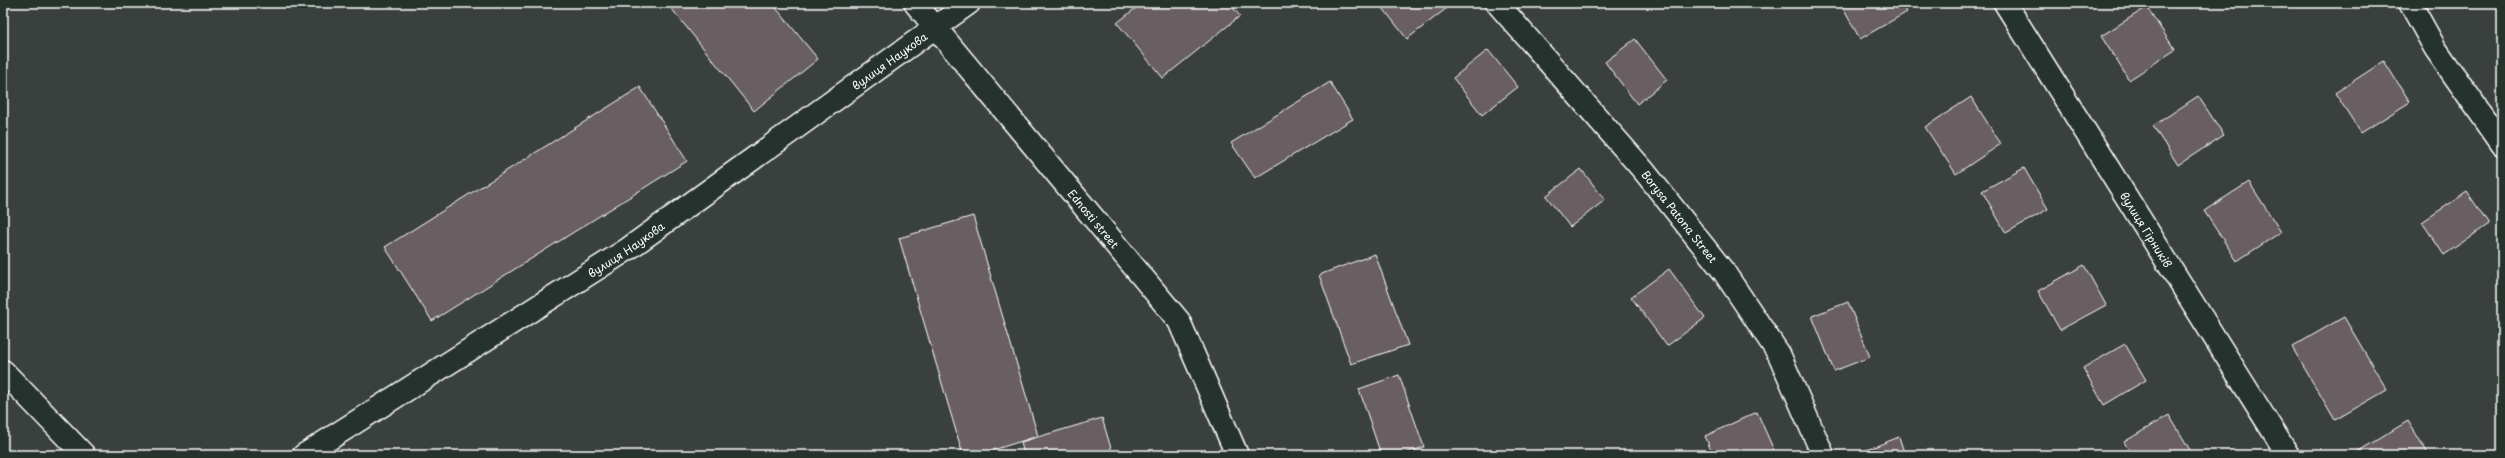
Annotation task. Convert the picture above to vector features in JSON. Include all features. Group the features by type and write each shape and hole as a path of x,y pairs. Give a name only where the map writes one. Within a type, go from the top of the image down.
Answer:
{"street":[{"name":"Ednosti street","path":"915,3 1179,321 1237,455"},
{"name":"вулиця Наукова","path":"304,455 628,249 969,3"},
{"name":"Borysa Patona Street","path":"1497,3 1644,171 1724,272 1780,354 1823,455"},
{"name":"вулиця Гірників","path":"2005,3 2288,455"},
{"path":"2410,3 2435,48 2502,144"},
{"path":"3,371 84,455"}],"building":[{"path":"667,3 772,3 818,59 754,111"},
{"path":"1142,3 1229,3 1240,16 1163,78 1117,23"},
{"path":"1379,3 1444,3 1447,8 1407,39"},
{"path":"1840,3 1902,3 1907,12 1860,39"},
{"path":"2147,7 2175,50 2129,80 2101,36"},
{"path":"1635,39 1667,80 1637,104 1605,62"},
{"path":"1488,50 1518,87 1482,115 1453,78"},
{"path":"2384,61 2410,102 2361,133 2335,93"},
{"path":"1330,82 1353,119 1255,178 1231,143"},
{"path":"640,87 687,161 432,321 385,247"},
{"path":"2198,96 2224,135 2178,165 2153,126"},
{"path":"1971,97 2001,144 1956,174 1925,127"},
{"path":"2024,168 2048,209 2006,233 1982,191"},
{"path":"1581,169 1605,200 1570,227 1546,196"},
{"path":"2249,182 2281,232 2237,261 2204,211"},
{"path":"2467,192 2489,224 2444,255 2422,222"},
{"path":"973,216 1038,436 977,455 963,455 899,238"},
{"path":"1375,254 1408,345 1351,364 1319,275"},
{"path":"2084,265 2106,305 2060,330 2038,291"},
{"path":"1669,269 1705,318 1667,346 1631,297"},
{"path":"1848,302 1870,357 1834,371 1812,316"},
{"path":"2344,317 2387,390 2335,420 2292,347"},
{"path":"2125,344 2146,380 2104,405 2083,368"},
{"path":"1399,375 1424,447 1400,455 1381,455 1359,389"},
{"path":"1757,412 1776,455 1713,455 1705,436"},
{"path":"2169,415 2193,455 2132,455 2124,442"},
{"path":"1102,418 1113,455 1024,455 1021,442"},
{"path":"2408,421 2429,455 2358,455 2357,452"},
{"path":"1899,437 1905,455 1859,455 1859,453"}]}
